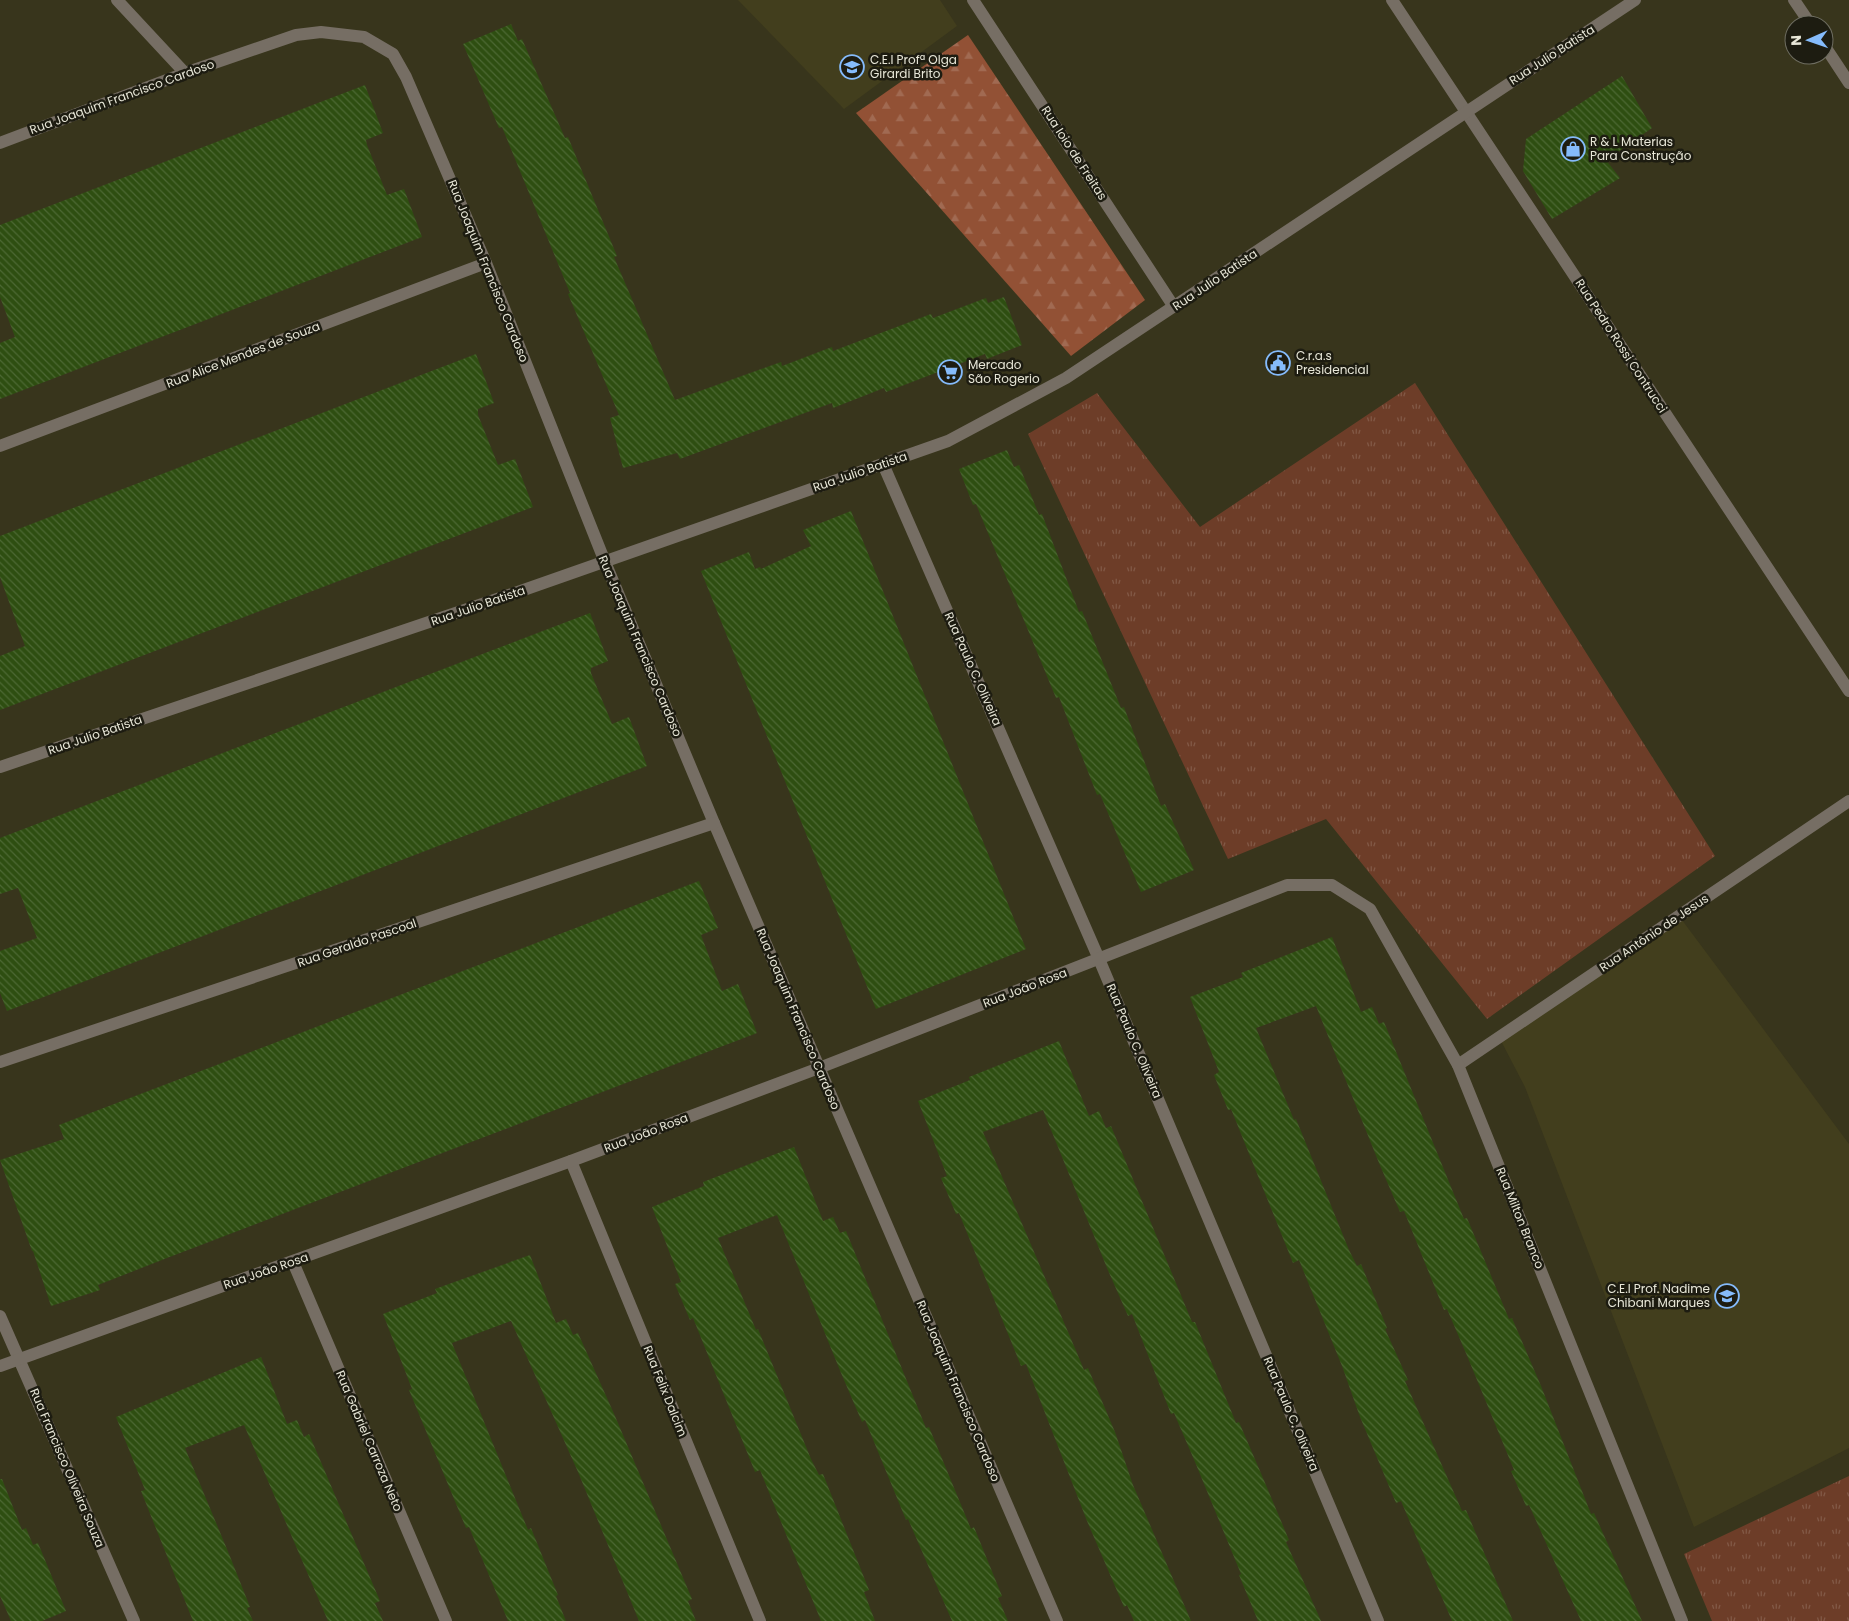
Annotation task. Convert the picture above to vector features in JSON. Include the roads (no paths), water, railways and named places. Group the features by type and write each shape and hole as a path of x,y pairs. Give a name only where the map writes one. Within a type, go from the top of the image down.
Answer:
{"street":[{"path":"117,0 186,73"},
{"name":"Rua Ioio de Freitas","path":"973,0 1174,307"},
{"name":"Rua Pedro Rossi Contrucci","path":"1392,0 1849,691"},
{"name":"Rua Julio Batista","path":"0,767 605,562 948,441 1066,378 1635,0"},
{"path":"1794,0 1804,15"},
{"name":"Rua Joaquim Francisco Cardoso","path":"0,143 186,73 296,35 337,33 364,37 376,42 393,54 406,76 486,263 605,562 714,823 1057,1621"},
{"path":"1834,60 1849,83"},
{"name":"Rua Alice Mendes de Souza","path":"0,446 486,263"},
{"name":"Rua Paulo C. Oliveira","path":"883,464 1100,959 1378,1621"},
{"name":"Rua Antônio de Jesus","path":"1458,1065 1849,801"},
{"name":"Rua Geraldo Pascoal","path":"0,1062 714,823"},
{"name":"Rua João Rosa","path":"0,1366 19,1357 293,1262 571,1161 819,1068 1287,885"},
{"name":"Rua Milton Branco","path":"1287,885 1332,885 1370,909 1458,1065 1682,1621"},
{"name":"Rua Felix Dalcim","path":"571,1161 760,1621"},
{"name":"Rua Gabriel Carroza Neto","path":"293,1262 446,1621"},
{"name":"Rua Francisco Oliveira Souza","path":"0,1316 134,1621"}],"place":[{"name":"C.E.I Profª Olga Girardi Brito","path":"852,67"},
{"name":"R & L Materias Para Construção","path":"1573,149"},
{"name":"C.r.a.s Presidencial","path":"1278,363"},
{"name":"Mercado São Rogerio","path":"950,372"},
{"name":"C.E.I Prof. Nadime Chibani Marques","path":"1727,1296"}]}
